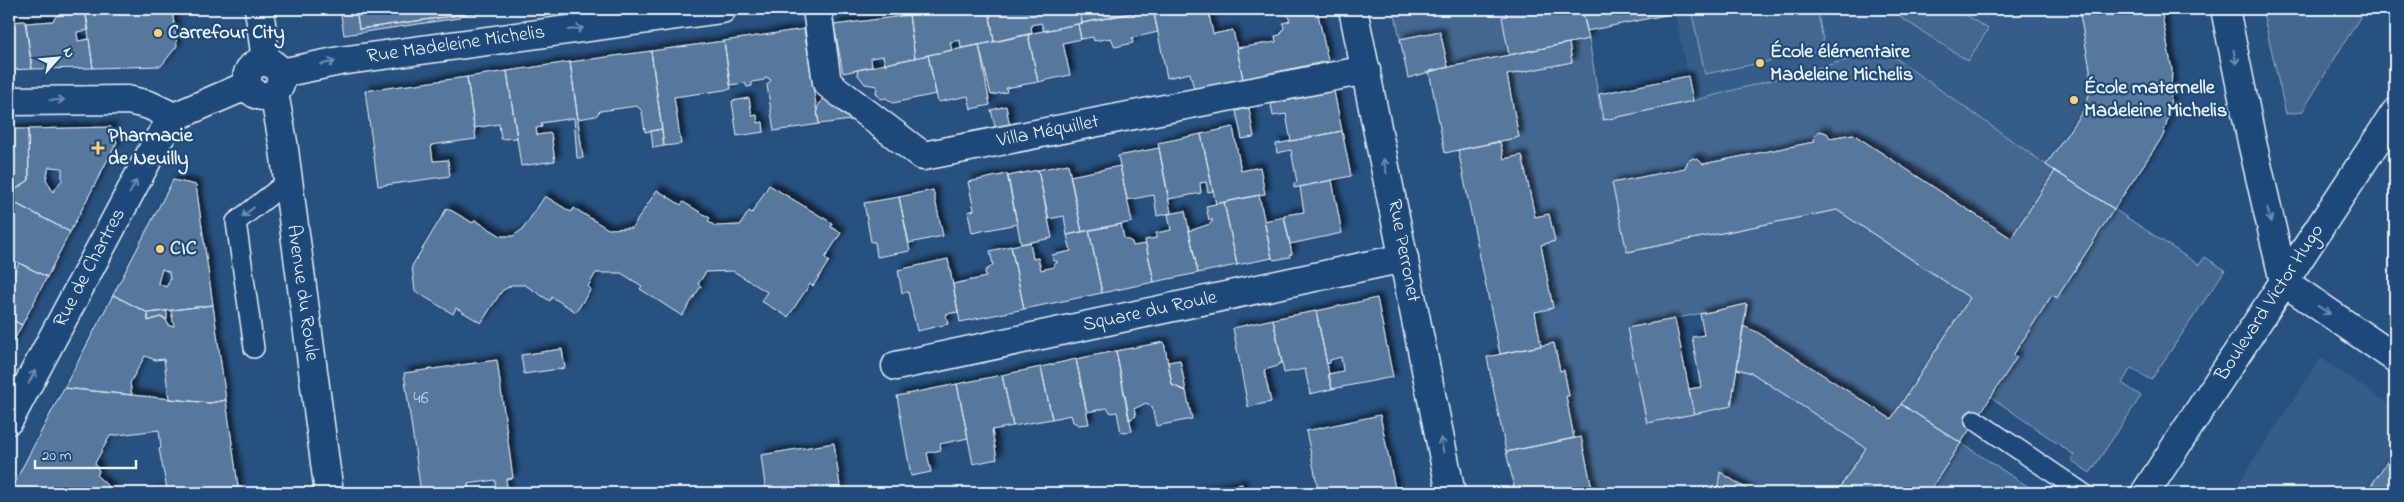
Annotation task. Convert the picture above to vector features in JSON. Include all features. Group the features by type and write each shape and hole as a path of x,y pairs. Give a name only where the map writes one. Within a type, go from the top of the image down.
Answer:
{"street":[{"name":"Avenue du Roule","path":"260,9 273,76 329,493"},
{"name":"Rue Madeleine Michelis","path":"174,118 248,85 251,90 262,96 273,76 340,61 722,9"},
{"name":"Villa Méquillet","path":"817,9 827,83 923,156 1366,70"},
{"name":"Rue Perronet","path":"1353,9 1451,493"},
{"path":"2225,9 2252,142 2284,282 2395,358"},
{"path":"9,101 128,100 149,105 174,118"},
{"name":"Boulevard Victor Hugo","path":"2145,493 2394,117"},
{"name":"Rue de Chartres","path":"9,420 158,140 174,118"},
{"name":"Square du Roule","path":"896,366 1404,258"}],"lane":[{"path":"254,348 236,222 287,182"},
{"path":"1976,420 2083,493"}],"shaded area":[{"path":"1394,9 1505,9 1509,55 1448,67 1440,31 1400,39"},
{"path":"1674,9 2161,9 2172,70 2170,110 2158,146 2114,209 2046,165 1884,50 1693,101"},
{"path":"1691,9 1817,9 1825,50 1705,74"},
{"path":"1906,9 1957,9 1988,29 1968,61 1900,17"},
{"path":"2262,9 2365,9 2302,112 2286,114"},
{"path":"1589,39 1602,119 1604,120 1693,101 1884,50 2055,171 2011,238 1853,134 1830,138 1827,133 1820,131 1815,135 1814,142 1703,164 1693,158 1688,161 1685,168 1613,183 1628,252 1837,210 1970,298 1891,419 1743,326 1747,304 1628,328 1647,423 1731,406 1737,369 1752,373 1866,448 1836,493 1753,493 1721,472 1717,493 1593,493 1581,437 1574,438 1566,396 1569,395 1564,371 1560,371 1554,344 1541,346 1535,312 1541,245 1555,241 1549,215 1535,217 1522,155 1504,159 1500,142 1519,137 1507,75 1572,62 1569,43"},
{"path":"2114,209 2199,265 2205,257 2225,270 2151,380 2131,368 2122,383 2141,396 2090,473 2071,460 2074,455 1991,397 2014,354 2052,295 2057,297"},
{"path":"2321,358 2395,408 2395,493 2232,493"},
{"path":"1961,443 2038,493 1928,493"}],"building":[{"path":"61,9 85,9 89,30 77,32 78,41 89,39 93,68 32,69 26,23 53,21 56,16 62,14"},
{"path":"85,9 110,9 110,13 117,12 116,9 172,9 177,46 161,66 93,68"},
{"path":"340,9 356,9 359,29 459,15 459,18 344,35"},
{"path":"356,9 459,9 460,15 359,29"},
{"path":"459,9 506,9 460,15"},
{"path":"954,9 989,9 994,42 961,48 960,40 950,42 952,50 915,58 909,15"},
{"path":"989,9 1080,9 1082,23 1044,31 1041,23 1031,25 1032,34 994,42"},
{"path":"1080,9 1151,9 1082,23"},
{"path":"1153,9 1158,32 1132,38 1133,43 1115,47 1111,38 1094,41 1093,37 1081,39 1078,24"},
{"path":"1153,9 1208,9 1213,34 1233,30 1243,79 1194,89 1190,73 1167,78"},
{"path":"1285,9 1317,9 1328,61 1243,79 1237,48 1276,42 1275,36 1280,35 1284,28 1283,23 1290,21"},
{"path":"1505,9 1582,9 1589,39 1509,55 1502,17 1507,16"},
{"path":"1582,9 1674,9 1675,13 1587,31"},
{"path":"2079,9 2161,9 2172,70 2170,110 2163,136 2114,209 2046,165 2084,109 2090,92 2090,69"},
{"path":"909,15 915,58 885,64 883,56 871,58 872,67 843,73 834,25"},
{"path":"25,21 32,69 9,70 9,22"},
{"path":"1078,24 1081,39 1063,43 1070,75 1038,82 1028,34"},
{"path":"804,29 819,124 774,131 767,85 771,80 766,77 764,80 752,82 752,86 747,87 745,83 730,85 724,41"},
{"path":"1440,31 1448,67 1408,78 1400,39"},
{"path":"1028,34 1038,82 1006,88 1007,92 991,95 979,45"},
{"path":"724,41 731,89 674,97 681,144 664,146 651,51"},
{"path":"1569,43 1572,62 1507,75 1519,137 1445,153 1429,71"},
{"path":"979,45 990,105 971,109 968,96 938,102 928,55"},
{"path":"651,51 662,129 645,132 642,111 637,106 600,111 596,116 578,119 570,62"},
{"path":"928,55 936,94 893,103 886,98 880,99 876,93 877,86 865,84 858,75 857,70"},
{"path":"570,62 583,158 577,158 574,118 541,123 542,127 536,128 537,135 551,133 555,161 521,166 507,71"},
{"path":"507,71 517,138 501,139 499,124 474,128 467,77"},
{"path":"1688,76 1693,101 1604,120 1599,94"},
{"path":"467,77 476,139 431,145 433,161 448,160 450,176 378,186 365,91"},
{"path":"1334,91 1342,131 1291,141 1286,114 1273,116 1271,104"},
{"path":"824,97 843,111 841,113 851,120 819,124 817,108"},
{"path":"749,98 752,116 757,115 758,123 763,122 764,132 737,136 732,101"},
{"path":"1006,106 1010,127 996,130 991,110"},
{"path":"1249,108 1254,137 1242,139 1236,111"},
{"path":"111,127 117,142 70,232 9,200 9,194 29,180 28,129","holes":["49,167 62,168 62,180 53,192 46,179"]},
{"path":"1233,127 1241,171 1260,167 1265,194 1216,204 1201,134"},
{"path":"9,129 28,129 29,180 9,194"},
{"path":"662,129 664,146 653,148 651,131"},
{"path":"1342,131 1351,176 1294,188 1294,183 1297,182 1291,150 1277,153 1276,144"},
{"path":"1820,131 1827,133 1830,138 1853,134 2011,238 2055,171 2114,209 2057,298 2052,295 2014,354 2017,357 1961,443 1901,404 1970,298 1837,210 1627,252 1612,183 1685,168 1688,161 1693,158 1703,164 1814,142 1815,135"},
{"path":"1201,134 1213,191 1208,192 1206,182 1200,183 1201,193 1169,199 1158,143"},
{"path":"1500,142 1504,159 1522,155 1535,217 1549,214 1555,241 1541,245 1553,308 1535,312 1541,346 1500,354 1458,150"},
{"path":"1159,148 1171,213 1157,216 1154,195 1127,200 1118,156"},
{"path":"1068,164 1082,232 1067,235 1064,216 1049,219 1038,170"},
{"path":"1120,166 1132,222 1082,232 1070,176"},
{"path":"1038,170 1052,238 1021,244 1008,176"},
{"path":"1007,174 1017,224 972,233 968,212 974,210 968,182"},
{"path":"173,180 196,185 213,305 148,313 113,295","holes":["162,269 169,272 170,280 166,287 158,283"]},
{"path":"1332,180 1342,233 1290,244 1284,215 1304,212 1300,187"},
{"path":"769,185 832,223 831,227 841,233 825,258 829,261 813,286 810,284 788,317 761,301 767,292 733,271 706,272 698,284 701,286 682,316 640,289 642,286 621,273 596,273 588,286 591,289 576,312 552,297 550,301 525,285 512,285 502,291 481,323 456,308 453,314 415,291 412,266 447,208 473,223 475,220 501,236 513,236 523,229 545,196 571,212 574,208 608,229 632,228 657,190 681,205 683,202 710,218 708,221 715,226 740,225 749,211 752,213"},
{"path":"933,190 943,236 909,243 899,197"},
{"path":"1259,195 1272,258 1237,265 1224,202"},
{"path":"899,197 910,251 877,257 875,242 871,242 864,203"},
{"path":"9,200 70,232 47,277 9,258"},
{"path":"1224,202 1237,265 1198,273 1189,231 1210,224 1213,220 1209,220 1206,206"},
{"path":"1185,211 1198,273 1154,282 1145,240 1156,238 1156,233 1171,230 1168,214"},
{"path":"1284,217 1292,254 1289,255 1290,257 1274,260 1264,221"},
{"path":"1121,224 1124,238 1132,242 1133,246 1146,244 1154,282 1102,293 1089,230"},
{"path":"1089,230 1102,293 1024,309 1011,246 1030,242 1033,259 1038,258 1041,270 1054,267 1054,264 1057,263 1057,261 1053,261 1052,255 1071,251 1067,235"},
{"path":"1011,246 1024,309 960,322 953,284 986,277 985,271 993,265 990,251"},
{"path":"948,259 958,312 946,314 948,324 917,331 908,292 902,293 898,270"},
{"path":"19,263 47,277 22,325 9,318 9,271 14,273"},
{"path":"113,295 148,313 148,321 160,317 165,318 169,326 174,326 171,310 213,305 226,400 210,403 169,399 164,359 155,360 145,356 130,383 132,395 64,388"},
{"path":"1377,298 1393,377 1332,389 1328,374 1343,371 1341,357 1330,360 1330,363 1327,364 1316,311"},
{"path":"1747,304 1731,406 1694,414 1689,389 1701,387 1692,337 1704,335 1700,314"},
{"path":"167,311 167,320 160,317 148,321 148,313"},
{"path":"1316,311 1332,389 1310,394 1305,369 1284,373 1273,319"},
{"path":"9,318 22,325 9,350"},
{"path":"1273,319 1282,362 1275,367 1264,370 1271,402 1248,407 1233,328"},
{"path":"1675,319 1694,414 1647,423 1627,328"},
{"path":"1743,326 1757,332 1891,419 1901,404 1961,443 1928,493 1836,493 1866,448 1752,373 1737,369"},
{"path":"1164,342 1172,385 1186,391 1192,419 1156,426 1152,407 1146,403 1134,409 1136,416 1129,420 1116,351"},
{"path":"1554,343 1560,371 1564,370 1569,396 1566,396 1574,438 1506,452 1487,357"},
{"path":"562,349 565,368 524,374 521,355"},
{"path":"1116,351 1132,431 1121,433 1117,412 1111,413 1107,408 1087,412 1076,359"},
{"path":"1076,359 1089,424 1079,425 1073,422 1071,415 1052,419 1041,367"},
{"path":"497,360 513,478 506,479 508,493 496,493 495,480 468,484 470,493 421,493 404,373"},
{"path":"1180,360 1186,391 1172,385 1168,362"},
{"path":"1041,367 1052,419 1013,426 1002,375"},
{"path":"1002,375 1013,426 992,430 997,459 973,464 957,384"},
{"path":"957,384 968,438 940,444 941,450 927,453 931,472 911,476 897,396"},
{"path":"64,388 210,403 226,400 239,493 144,493 167,489 159,449 161,448 159,430 110,436 95,463 99,471 97,476 116,493 9,493"},
{"path":"1380,415 1396,493 1319,493 1306,431"},
{"path":"1581,437 1593,493 1516,493 1506,452"},
{"path":"834,443 841,493 766,493 761,455"},
{"path":"2395,450 2395,493 2366,493"},
{"path":"1720,472 1753,493 1717,493"},
{"path":"1242,484 1244,493 1194,493"}],"place":[{"name":"Carrefour City","path":"158,33"},
{"name":"École élémentaire Madeleine Michelis","path":"1760,63"},
{"name":"École maternelle Madeleine Michelis","path":"2074,100"},
{"name":"Pharmacie de Neuilly","path":"98,148"},
{"name":"CIC","path":"160,249"}]}
